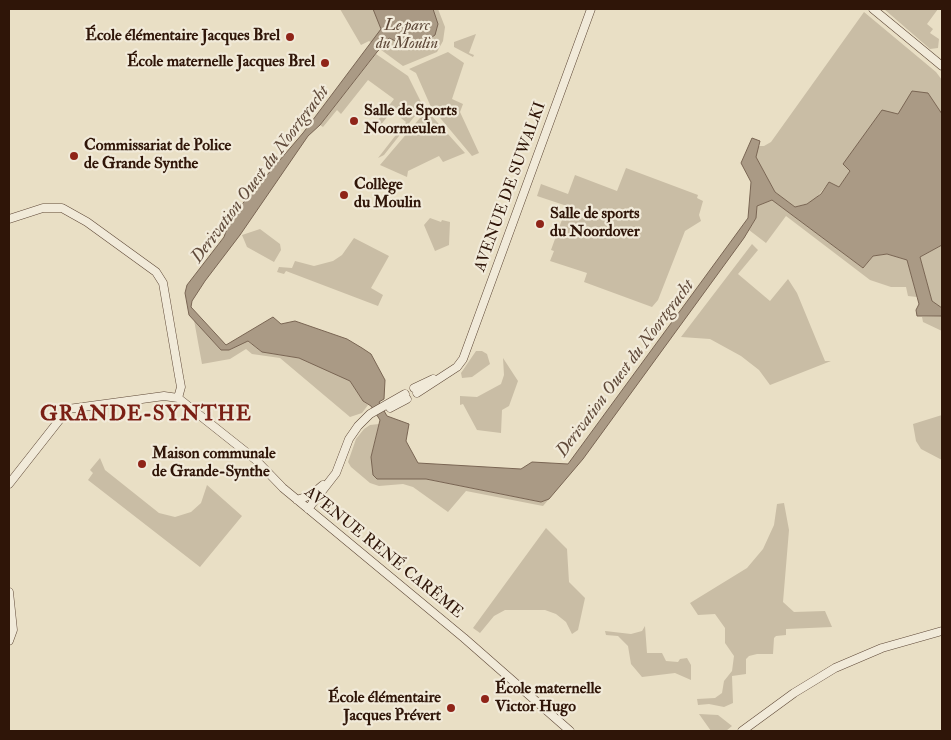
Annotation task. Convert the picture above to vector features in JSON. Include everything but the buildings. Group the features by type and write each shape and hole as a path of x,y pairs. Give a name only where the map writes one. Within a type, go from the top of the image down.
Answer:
{"street":[{"name":"AVENUE DE SUWALKI","path":"415,391 451,371 463,359 591,9"},
{"path":"873,9 942,66"},
{"path":"9,219 49,207 66,209 156,272 163,283 180,387 178,398 164,396 68,409 9,484"},
{"path":"308,509 334,476 349,439 358,426 374,414 406,396"},
{"name":"AVENUE RENÉ CARÊME","path":"178,398 250,455 297,500 474,646 570,731"},
{"path":"297,500 314,493 334,476"},
{"path":"9,592 13,630 9,640"},
{"path":"742,731 788,697 835,668 874,651 942,631"}],"green space":[{"name":"Le parc du Moulin","path":"340,9 438,9 445,27 443,41 437,52 403,66 369,41 361,45"},
{"path":"884,9 938,9 927,24 933,29 930,33 939,39 938,48 930,49"},
{"path":"864,12 936,72 942,80 942,114 928,93 898,114 882,111 844,164 850,171 839,187 829,182 813,202 795,207 775,192 756,157 756,153 759,146 764,146 771,142"},
{"path":"476,34 469,53 474,55 473,57 454,47 454,42"},
{"path":"448,52 464,63 452,99 463,104 460,112 479,153 472,156 431,107 416,73 409,69"},
{"path":"376,54 408,76 424,108 414,117 384,155 378,158 406,122 392,111 379,127 375,124 394,99 368,80 341,114 337,110 323,127 320,125"},
{"path":"429,113 465,153 443,162 439,156 408,171 407,177 380,165 420,118"},
{"path":"626,168 698,195 697,198 703,201 699,215 701,221 685,231 658,300 652,307 584,282 587,273 550,261 554,251 551,250 567,206 537,196 541,184 568,194 575,175 617,191"},
{"path":"772,200 863,268 873,256 887,254 907,260 917,297 908,296 906,287 891,287 870,280 786,216 766,243 749,230 756,218 757,206"},
{"path":"430,218 441,222 442,220 450,222 449,245 435,251 424,225"},
{"path":"260,229 280,244 281,250 274,262 247,247 242,235"},
{"path":"354,238 389,256 371,288 383,295 378,306 286,271 284,274 277,272 279,267 292,268 295,261 314,266 333,261 342,255"},
{"path":"752,244 758,250 738,274 770,301 788,279 797,293 825,361 831,361 770,385 759,370 741,356 710,339 681,337"},
{"path":"942,245 942,308 932,301 920,257"},
{"path":"942,316 942,331 923,322 922,317"},
{"path":"194,320 221,350 229,350 247,341 262,352 299,358 340,374 350,381 363,401 368,405 362,413 350,417 280,358 252,354 246,349 230,359 202,364"},
{"path":"476,351 482,351 487,354 490,364 472,377 462,378 461,373"},
{"path":"503,358 518,381 509,406 502,410 501,433 477,430 463,404 460,405 460,396 477,397 501,384 504,375"},
{"path":"942,415 942,460 921,449 916,441 913,424"},
{"path":"379,424 371,457 383,479 426,479 541,502 549,499 543,506 466,491 448,512 413,487 403,484 379,486 370,483 351,467 348,462 356,439 364,429 370,425"},
{"path":"100,458 105,470 159,513 175,517 191,512 201,503 207,485 242,516 200,567 88,480 93,473 90,470"},
{"path":"784,503 789,530 783,602 794,612 825,611 832,627 786,629 786,635 774,638 773,654 749,656 746,659 746,674 732,676 733,703 724,707 709,704 698,705 697,699 715,698 722,693 724,681 732,671 734,656 725,643 725,628 715,614 698,615 690,603 747,568 763,549 774,525 777,504"},
{"path":"546,528 567,549 569,582 585,598 578,630 572,634 566,622 556,614 545,610 505,610 494,616 480,633 473,628"},
{"path":"645,626 647,653 662,653 666,661 678,662 680,659 687,658 691,665 691,680 675,673 642,677 631,664 628,646 618,636 606,635 605,631 631,634 642,631"},
{"path":"699,714 718,715 732,726 726,731 711,731"}],"shaded area":[{"path":"373,9 433,9 438,24 435,35 422,44 406,46 389,38 320,125 308,136 240,235 205,281 192,301 191,307 226,345 273,317 281,324 295,321 347,339 371,354 385,380 384,399 379,402 387,416 409,424 406,441 418,463 521,469 532,462 568,464 748,218 751,182 741,163 752,138 760,141 756,157 775,192 795,207 807,204 821,194 829,182 839,187 850,171 843,164 882,110 898,114 912,91 928,93 942,114 942,245 920,257 932,301 942,308 942,316 917,316 916,310 919,304 907,260 887,254 873,256 863,268 772,200 757,206 756,218 744,238 583,459 549,499 541,502 426,479 377,479 373,475 371,457 380,420 371,406 363,401 350,381 299,358 262,352 248,341 229,350 221,350 189,315 185,293 187,285 224,237 231,217 303,133 381,29"}],"place":[{"name":"École élémentaire Jacques Brel","path":"290,37"},
{"name":"École maternelle Jacques Brel","path":"325,63"},
{"name":"Salle de Sports Noormeulen","path":"354,121"},
{"name":"Commissariat de Police de Grande Synthe","path":"74,156"},
{"name":"Collège du Moulin","path":"344,195"},
{"name":"Salle de sports du Noordover","path":"540,224"},
{"name":"Maison communale de Grande-Synthe","path":"142,464"},
{"name":"École maternelle Victor Hugo","path":"485,699"},
{"name":"École élémentaire Jacques Prévert","path":"451,708"}],"district":[{"name":"GRANDE-SYNTHE","path":"146,415"}],"water label":[{"name":"Derivation Ouest du Noortgracht","path":"261,175"},
{"name":"Derivation Ouest du Noortgracht","path":"626,369"}]}
